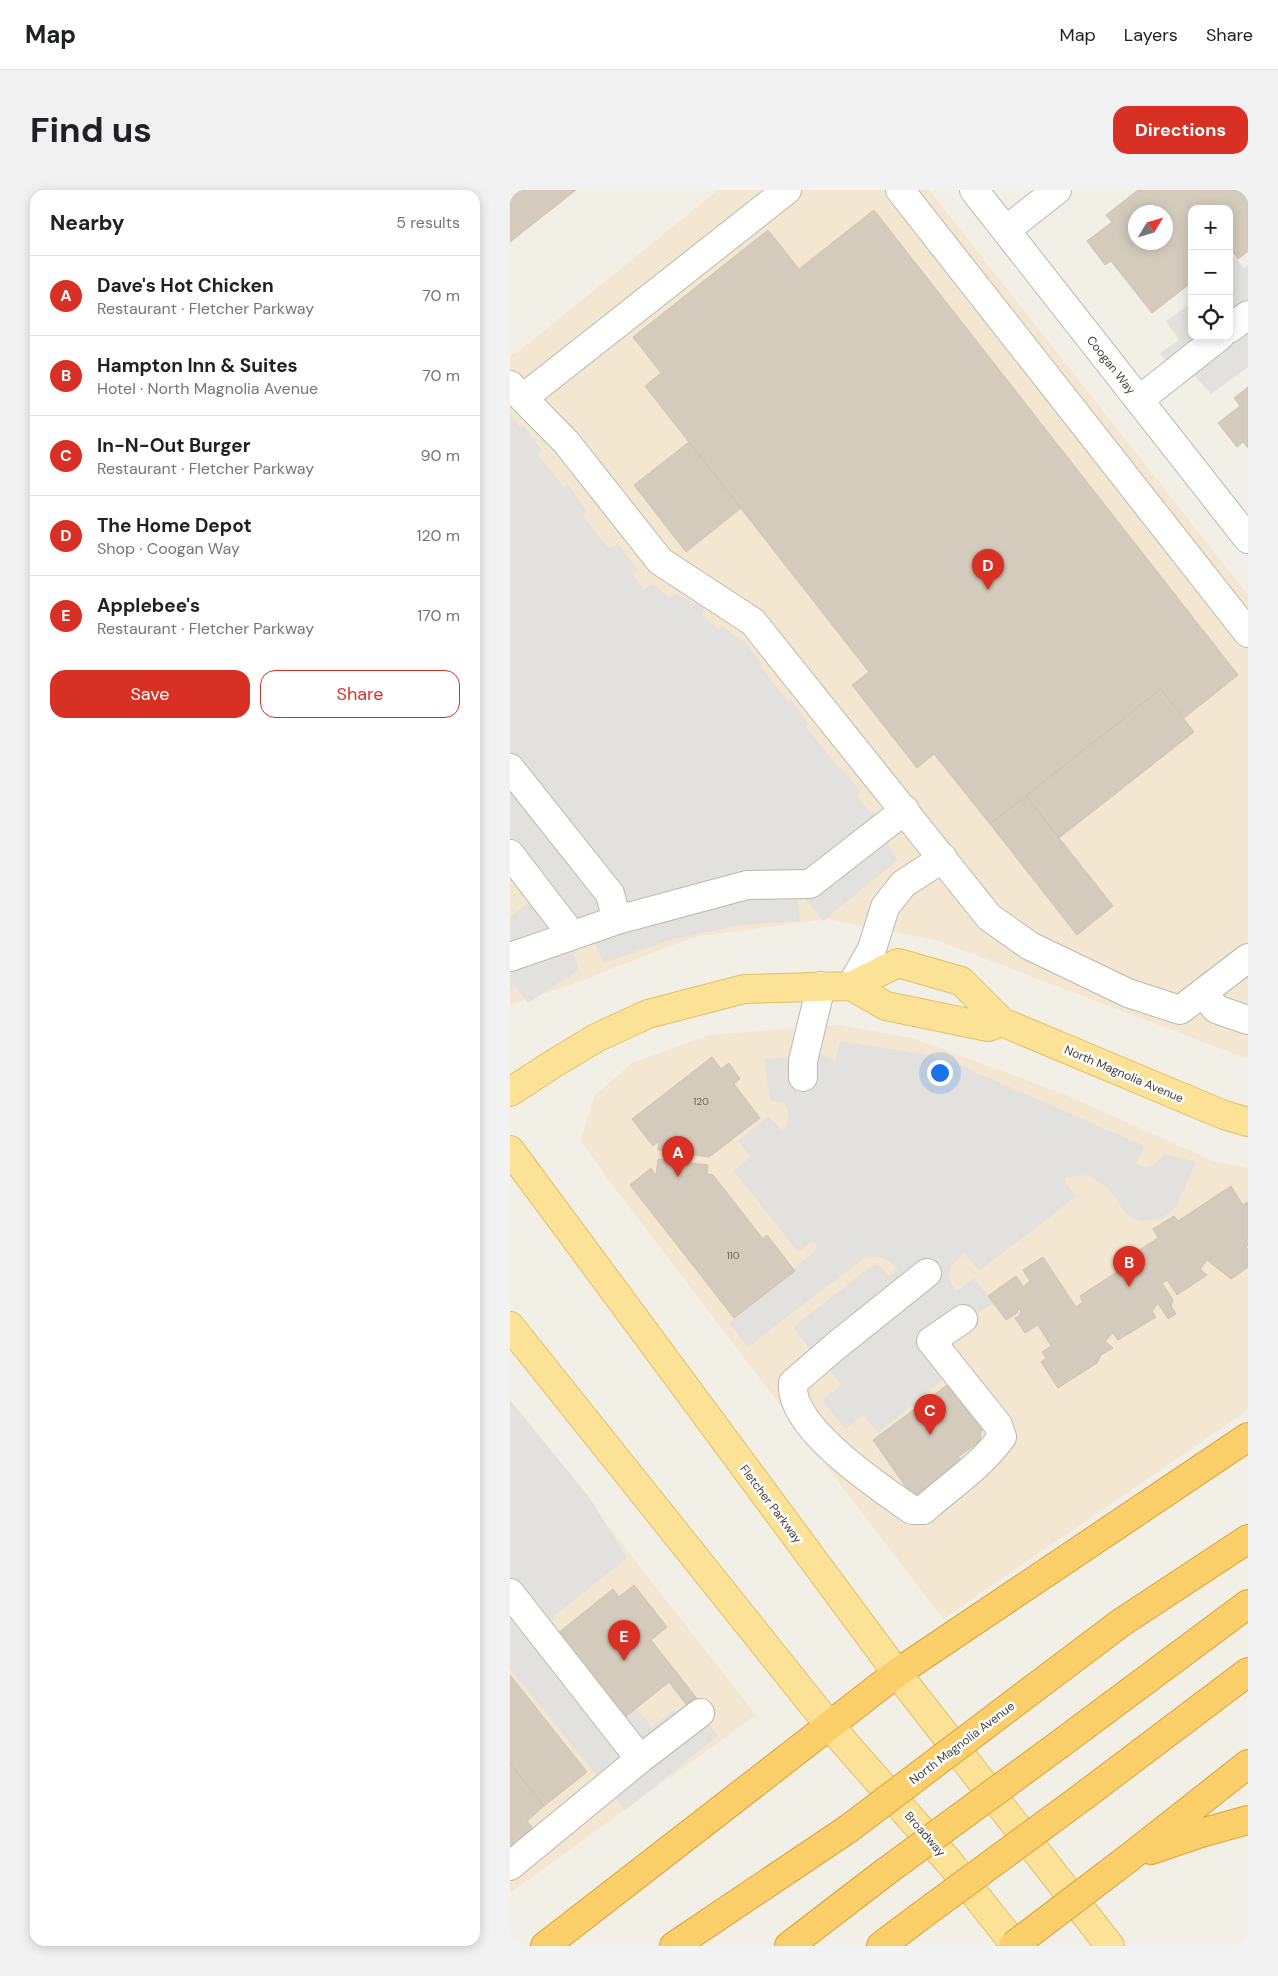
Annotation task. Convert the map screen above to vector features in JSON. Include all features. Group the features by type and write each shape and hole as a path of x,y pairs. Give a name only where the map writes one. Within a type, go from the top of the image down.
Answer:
{"highway":[{"path":"545,1946 898,1673 1248,1437"},
{"name":"North Magnolia Avenue","path":"674,1946 848,1829 1122,1622 1248,1539"},
{"path":"789,1946 884,1873 1248,1604"},
{"path":"881,1946 1248,1672"},
{"path":"1015,1946 1248,1764"},
{"path":"1130,1857 1201,1833 1248,1820"}],"main road":[{"name":"North Magnolia Avenue","path":"510,1092 596,1038 648,1014 744,989 851,986 898,963 961,981 1002,1022 1224,1115 1248,1122"},
{"name":"North Magnolia Avenue","path":"851,986 886,1006 988,1026 1002,1022"},
{"name":"Fletcher Parkway","path":"510,1150 898,1673 1037,1855 1110,1946"},
{"path":"510,1326 829,1725"},
{"name":"Broadway","path":"829,1725 949,1862 1015,1946"}],"street":[{"path":"786,190 516,391 566,442 660,561 753,622 989,917 1030,946 1128,993 1180,1010 1248,958"},
{"path":"900,190 1248,633"},
{"name":"Coogan Way","path":"974,190 1248,539"},
{"path":"1006,230 1057,190"},
{"path":"1233,326 1248,314"},
{"path":"1139,400 1215,340"},
{"path":"510,768 610,894 617,920"},
{"path":"510,957 617,920 747,885 810,884 905,810"},
{"path":"510,854 572,936"},
{"path":"851,986 872,949 885,907 903,884 943,858"},
{"path":"803,1077 802,1060 821,986"},
{"path":"1203,993 1216,1009 1248,1020"},
{"path":"927,1273 793,1383 792,1392 816,1433 849,1464 912,1510 923,1510 971,1471 991,1452 1002,1437 998,1425 931,1341 963,1319"},
{"path":"510,1593 640,1759"},
{"path":"510,1866 640,1759 700,1713"}],"shaded area":[{"path":"718,190 929,190 1248,595 1248,1059 936,940 826,919 694,937 570,985 510,1005 510,354 518,352"},
{"path":"1233,256 1244,268 1248,265 1248,367 1211,394 1195,376 1183,384 1160,353 1179,340 1166,321 1188,306 1188,340 1233,340"},
{"path":"510,414 519,426 524,426 541,449 538,455 564,487 568,484 586,510 583,516 608,548 618,544 637,569 632,574 644,589 654,584 670,598 676,594 705,608 702,614 718,630 723,626 740,640 744,640 762,664 761,667 787,700 792,701 809,724 806,727 860,791 857,797 870,812 876,813 891,836 887,843 898,860 823,921 803,896 798,900 800,921 742,925 673,939 604,963 594,942 575,950 573,954 579,970 528,1003 514,985 510,988 510,917 546,889 510,843"},
{"path":"839,1025 913,1038 1066,1095 1213,1161 1248,1168 1248,1410 943,1619 581,1141 594,1096 632,1063 709,1035"},
{"path":"840,1041 923,1054 955,1063 1144,1146 1136,1164 1145,1167 1154,1165 1165,1154 1196,1162 1176,1208 1163,1218 1141,1221 1132,1218 1127,1215 1108,1188 1088,1175 1066,1177 1064,1180 1076,1197 979,1271 965,1254 952,1264 949,1274 951,1284 957,1290 974,1278 993,1303 975,1316 980,1321 930,1362 944,1379 878,1433 863,1415 845,1429 822,1400 841,1385 824,1362 821,1364 793,1327 869,1268 878,1264 889,1276 898,1270 889,1261 878,1257 864,1258 748,1347 729,1323 817,1249 813,1241 798,1252 733,1170 751,1157 738,1141 768,1116 782,1130 787,1126 788,1114 785,1104 770,1100 764,1059 823,1054 835,1061"},
{"path":"510,1400 589,1497 627,1558 554,1616 553,1627 626,1714 637,1709 652,1727 673,1710 681,1713 696,1707 718,1736 625,1810 510,1669"},
{"path":"510,1401 756,1715 510,1893"}],"building":[{"path":"510,190 576,190 510,242"},
{"path":"1138,190 1248,190 1248,251 1238,259 1233,252 1233,205 1188,205 1188,285 1152,313 1111,261 1105,265 1087,241 1112,222 1106,215"},
{"path":"874,210 1238,675 1184,718 1161,689 990,824 934,754 917,768 852,685 869,672 645,386 661,373 633,337 768,230 799,269"},
{"path":"1248,387 1248,448 1243,442 1237,447 1218,423 1240,406 1234,398"},
{"path":"689,442 741,508 686,552 634,485"},
{"path":"1161,689 1194,732 1059,838 1026,796"},
{"path":"1026,796 1113,906 1077,935 990,824"},
{"path":"712,1057 721,1069 729,1063 740,1079 734,1084 760,1118 709,1157 658,1150 659,1141 653,1146 632,1119"},
{"path":"658,1159 708,1165 707,1174 713,1175 763,1239 767,1235 795,1271 734,1318 630,1185 651,1168 656,1175"},
{"path":"1231,1186 1243,1205 1248,1202 1248,1245 1246,1247 1248,1249 1248,1267 1231,1279 1207,1260 1200,1269 1207,1275 1177,1295 1167,1280 1162,1283 1173,1300 1171,1306 1176,1314 1168,1319 1158,1303 1152,1311 1156,1317 1118,1340 1113,1333 1105,1341 1113,1348 1101,1355 1097,1363 1058,1388 1041,1362 1046,1358 1042,1352 1051,1346 1038,1325 1025,1333 1015,1318 1019,1316 1021,1311 1019,1308 1017,1313 1006,1320 988,1296 1016,1276 1025,1289 1025,1285 1030,1281 1023,1270 1043,1257 1076,1307 1083,1302 1080,1296 1120,1270 1124,1275 1134,1268 1127,1258 1158,1238 1153,1229 1174,1216 1178,1221"},
{"path":"968,1374 1000,1416 981,1431 980,1441 958,1457 963,1463 915,1500 873,1440 947,1385 950,1388"},
{"path":"634,1585 667,1627 651,1640 702,1705 692,1712 669,1682 624,1718 558,1633 613,1589 619,1597"},
{"path":"510,1675 587,1772 544,1806 510,1763"},
{"path":"510,1763 544,1806 527,1821 536,1832 513,1851 510,1848"}],"place":[{"name":"The Home Depot","path":"988,590"},
{"name":"Dave's Hot Chicken","path":"678,1177"},
{"name":"Hampton Inn & Suites","path":"1129,1287"},
{"name":"In-N-Out Burger","path":"930,1435"},
{"name":"Applebee's","path":"624,1661"}]}
